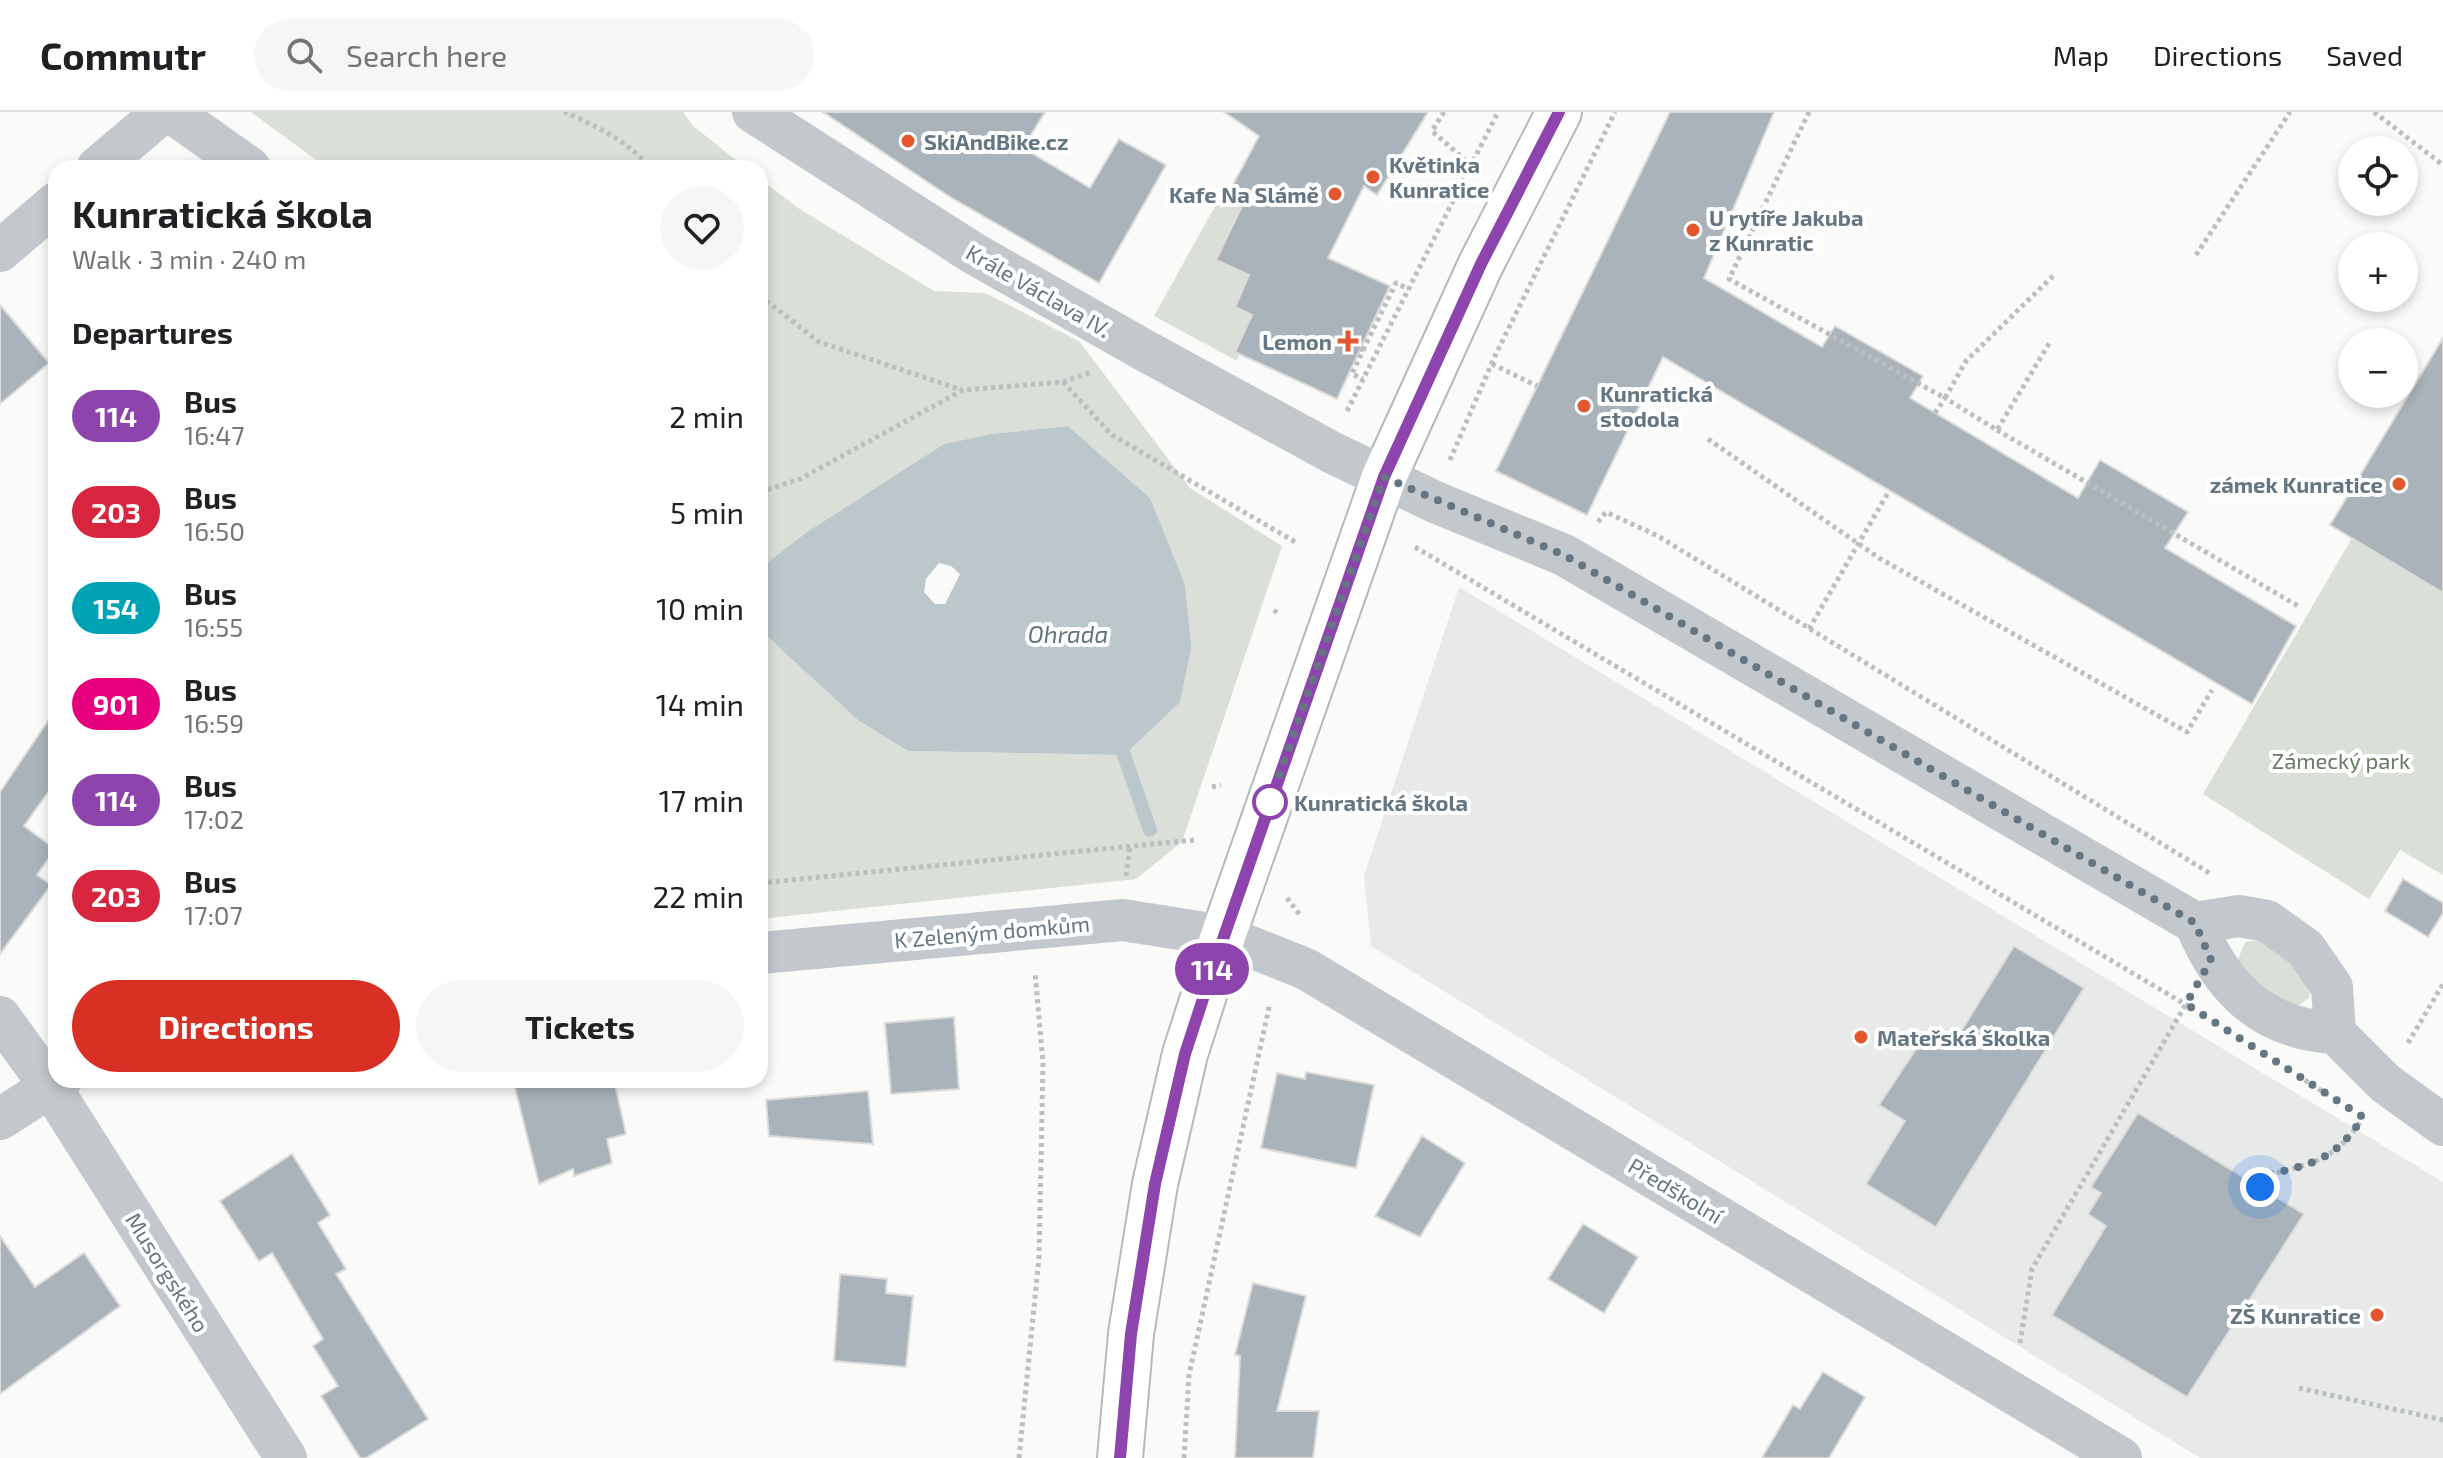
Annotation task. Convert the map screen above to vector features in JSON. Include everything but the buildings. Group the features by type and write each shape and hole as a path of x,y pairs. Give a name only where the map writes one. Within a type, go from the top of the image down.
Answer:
{"street":[{"path":"106,160 163,112"},
{"path":"171,112 239,160"},
{"name":"Krále Václava IV.","path":"753,112 973,253 1333,453 1384,477"},
{"path":"1120,1458 1131,1334 1155,1184 1185,1054 1223,936 1384,477 1481,264 1559,112"},
{"path":"0,251 48,210"},
{"path":"1384,477 1564,555 2203,942 2263,1015 2308,1031 2335,1033 2385,1083 2443,1125"},
{"path":"2203,942 2239,916 2267,921 2305,948 2332,987 2335,1033"},
{"name":"K Zeleným domkům","path":"768,952 1123,920 1223,936"},
{"name":"Předškolní","path":"1223,936 1306,969 2121,1458"},
{"name":"Musorgského","path":"0,1017 48,1074"},
{"path":"0,1119 48,1088"},
{"name":"Musorgského","path":"59,1088 286,1458"}],"path":[{"path":"564,112 589,122 643,160"},
{"path":"1444,112 1432,131 1471,165"},
{"path":"1346,413 1498,112"},
{"path":"1446,471 1492,364 1615,112"},
{"path":"1809,112 1729,279 1945,398 2298,606"},
{"path":"2196,255 2290,112"},
{"path":"2374,112 2443,165"},
{"path":"1935,413 1966,361 2053,276"},
{"path":"1363,379 1352,374 1396,283 1409,289"},
{"path":"768,302 819,342 963,390 1063,382 1101,368"},
{"path":"1997,430 2050,342"},
{"path":"1492,364 1537,386"},
{"path":"1063,382 1112,435 1297,543"},
{"path":"768,489 800,479 963,390"},
{"path":"1708,439 1858,545 2187,732 2212,690"},
{"path":"1809,629 1889,491"},
{"path":"1415,547 2198,1012"},
{"path":"1274,610 1279,615"},
{"path":"1212,787 1221,785"},
{"path":"768,882 1194,840"},
{"path":"1126,877 1130,847"},
{"path":"1019,1458 1039,1257 1043,1063 1032,926"},
{"path":"2013,1392 2032,1269 2186,1004 2203,942"},
{"path":"2408,1044 2443,984"},
{"path":"1184,1458 1189,1375 1272,990"},
{"path":"2287,1069 2338,1101"},
{"path":"2260,1187 2267,1175 2332,1155 2345,1144 2363,1117"},
{"path":"2299,1388 2443,1420"}],"shaded area":[{"name":"Mateřská školka","path":"1459,587 2443,1182 2443,1458 2200,1458 1371,946 1364,876"}],"green space":[{"path":"251,112 683,112 693,126 736,160 316,160"},
{"path":"768,185 798,208 934,291 985,293 1079,341 1190,488 1282,546 1182,842 1136,879 768,918 768,637 859,721 908,751 1124,755 1150,498 1068,426 991,434 944,444 807,532 768,562"},
{"path":"1224,190 1333,244 1235,220 1216,259 1249,275 1235,307 1252,315 1237,361 1154,316"},
{"name":"Zámecký park","path":"2352,538 2443,593 2443,875 2400,850 2369,899 2203,794"},
{"path":"2261,940 2285,954 2304,979 2310,996 2299,1005 2289,1008 2269,1000 2237,962 2245,942"}],"water":[{"name":"Ohrada","path":"1068,426 1150,498 1185,585 1191,648 1180,702 1124,755 908,751 859,721 768,637 768,562 807,532 944,444 991,434","holes":["939,563 951,566 960,574 945,604 935,604 924,592 926,579"]}],"waterway":[{"path":"1124,755 1150,830"}],"bus line":[{"name":"114","path":"1120,1458 1131,1334 1155,1184 1185,1054 1214,965 1384,477 1481,264 1559,112"}],"place":[{"name":"SkiAndBike.cz","path":"908,141"},
{"name":"Květinka Kunratice","path":"1373,177"},
{"name":"Kafe Na Slámě","path":"1335,194"},
{"name":"U rytíře Jakuba z Kunratic","path":"1693,230"},
{"name":"Lemon","path":"1348,341"},
{"name":"Kunratická stodola","path":"1584,406"},
{"name":"zámek Kunratice","path":"2399,484"},
{"name":"Kunratická škola","path":"1270,802"},
{"name":"Mateřská školka","path":"1861,1037"},
{"name":"ZŠ Kunratice","path":"2377,1315"}],"route":[{"path":"1270,802 1384,477 1435,502 1564,555 2195,923 2211,960 2186,1004 2363,1117 2345,1144 2332,1155 2267,1175 2260,1187"}]}
